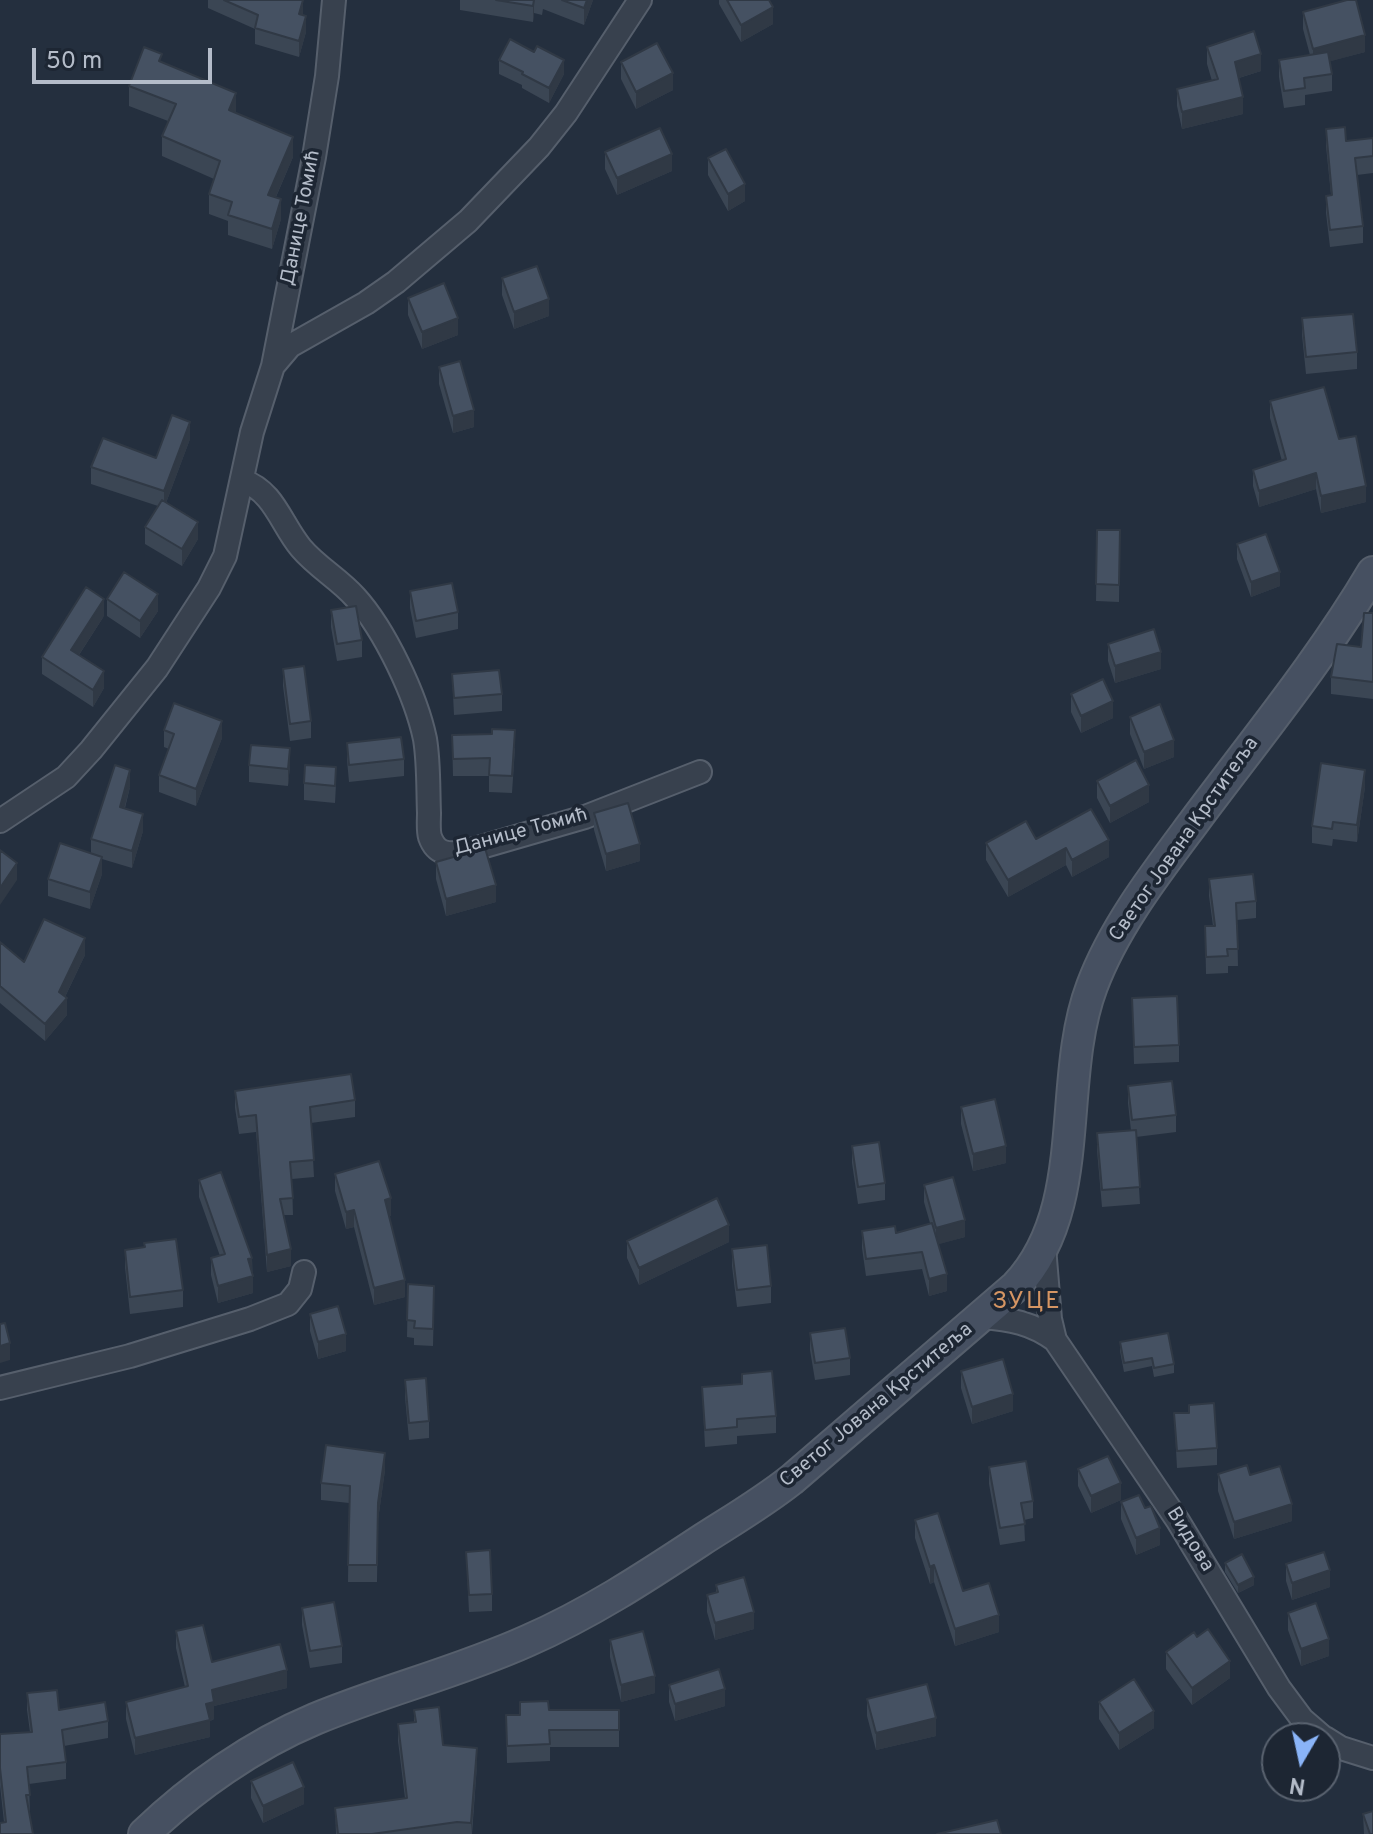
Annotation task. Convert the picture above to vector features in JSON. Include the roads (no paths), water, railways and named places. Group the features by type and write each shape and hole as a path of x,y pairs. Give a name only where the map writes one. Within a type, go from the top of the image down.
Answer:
{"street":[{"name":"Данице Томић","path":"0,821 66,777 132,702 209,588 225,556 252,432 273,366 283,316 321,120 334,0"},
{"path":"273,366 290,346 366,303 396,282 478,210 539,147 566,113 640,0"},
{"path":"283,316 297,324 321,327"},
{"name":"Данице Томић","path":"243,481 256,485 266,494 284,526 310,560 337,579 357,599 372,619 405,679 418,710 425,743 430,836 438,851 449,855 464,852 585,817 700,772"},
{"name":"Светог Јована Крститеља","path":"144,1834 198,1788 279,1736 314,1719 559,1627 640,1581 760,1505 982,1317 1029,1272 1053,1228 1061,1193 1083,1014 1101,964 1169,856 1333,635 1373,572"},
{"name":"Видова","path":"1044,1247 1050,1319 1055,1340 1178,1521 1279,1688 1306,1722"},
{"path":"0,1388 130,1356 263,1314 288,1304 300,1289 304,1272"},
{"name":"Видова","path":"982,1317 1027,1324 1055,1340"},
{"name":"Видова","path":"1341,1748 1373,1758"}],"district":[{"name":"ЗУЦЕ","path":"1027,1303"}]}
